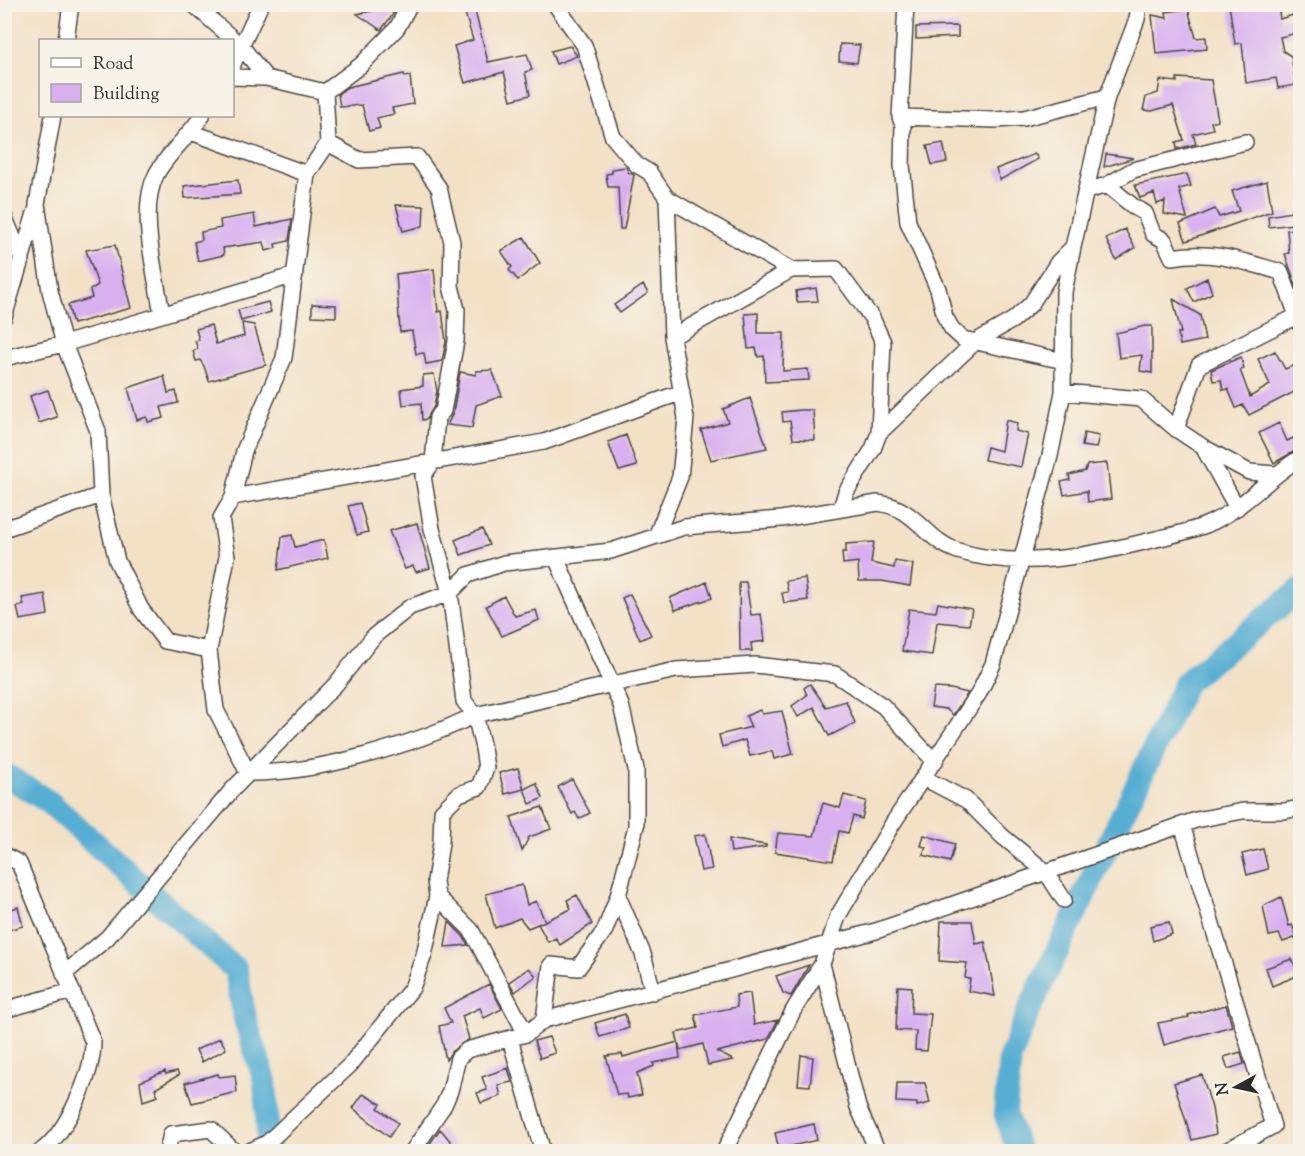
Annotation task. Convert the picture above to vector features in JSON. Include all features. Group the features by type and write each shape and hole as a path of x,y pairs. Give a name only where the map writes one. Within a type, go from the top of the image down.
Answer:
{"street":[{"path":"66,39 71,4"},
{"path":"193,4 233,39"},
{"path":"234,62 261,4"},
{"path":"325,92 368,58 397,28 410,4"},
{"path":"555,4 584,45 613,137 637,165 649,172 667,198 791,270"},
{"path":"906,4 900,117 903,125 902,165 908,222 938,289 945,317 963,339 1064,361"},
{"path":"724,1152 793,1011 822,964 838,916 893,823 979,693 993,663 1050,456 1063,392 1064,291 1072,247 1107,97 1137,19 1139,4"},
{"path":"234,40 266,78"},
{"path":"234,77 266,78 325,92"},
{"path":"248,773 216,711 209,650 227,557 221,518 233,497 243,451 284,358 308,174 328,143 325,92"},
{"path":"900,117 996,120 1024,118 1107,97"},
{"path":"4,316 38,204 53,117"},
{"path":"162,314 151,243 149,199 156,174 201,117"},
{"path":"191,132 308,174"},
{"path":"1086,191 1107,185 1133,170 1245,142"},
{"path":"248,1152 267,1143 350,1065 412,988 424,955 437,896 435,881 441,843 442,811 459,794 479,787 486,768 475,715 464,701 450,593 424,493 423,476 433,462 437,417 443,411 456,341 457,310 451,286 452,242 439,188 417,157 359,160 328,143"},
{"path":"1107,185 1145,213 1153,234 1164,240 1172,257 1199,253 1281,272 1299,320 1198,365 1176,429"},
{"path":"657,534 680,477 686,418 672,337 667,198"},
{"path":"38,204 50,291 63,344 98,431 101,495 117,561 125,583 165,641 209,650"},
{"path":"4,216 22,260"},
{"path":"879,433 975,342 1012,320 1031,304 1058,262 1072,247"},
{"path":"672,337 791,270 836,269 872,318 883,342 879,433 873,449 846,492 840,508"},
{"path":"4,358 63,344 294,274"},
{"path":"233,497 544,442 682,392"},
{"path":"1063,392 1141,399 1176,429 1203,447 1249,472 1275,474"},
{"path":"1203,447 1238,508"},
{"path":"64,974 107,938 248,773 336,684 374,636 410,608 450,593 468,575 504,563 611,550 684,526 781,519 862,503 893,505 906,510 942,544 960,551 1020,561 1100,553 1208,524 1238,508 1275,474 1300,458"},
{"path":"4,529 101,495"},
{"path":"544,1020 551,965 578,968 605,930 618,896 636,826 636,769 621,705 556,558"},
{"path":"248,773 283,773 356,758 453,726 475,715 676,670 755,665 835,674 883,706 935,762"},
{"path":"924,778 966,800 1002,836 1046,872 1065,900"},
{"path":"412,1152 447,1098 458,1058 467,1050 526,1034 544,1020 876,931 1004,885 1027,880 1216,815 1300,808"},
{"path":"1182,825 1273,1126 1224,1152"},
{"path":"4,855 19,863 93,1042 93,1061 82,1090 60,1131 40,1152"},
{"path":"437,896 471,930 526,1034"},
{"path":"618,896 643,954 653,992"},
{"path":"822,964 858,1107 878,1152"},
{"path":"4,1010 72,991"},
{"path":"510,1039 543,1152"},
{"path":"167,1152 171,1134 211,1129 235,1152"}],"building":[{"path":"1229,4 1278,4 1280,19 1293,15 1297,33 1280,37 1283,51 1291,56 1296,85 1278,88 1276,78 1246,83 1242,43 1235,44"},
{"path":"474,7 488,62 527,54 532,70 525,72 530,95 511,100 504,72 465,83 454,46 473,40 464,10"},
{"path":"382,9 394,13 381,30 357,14"},
{"path":"1188,9 1196,38 1206,37 1207,49 1156,54 1152,15 1167,18 1166,12"},
{"path":"958,26 958,37 916,39 916,27"},
{"path":"840,44 860,45 857,63 839,61"},
{"path":"570,46 577,56 556,64 551,51"},
{"path":"404,74 405,77 410,76 413,104 392,108 394,114 377,118 380,128 369,131 362,105 340,107 338,94 348,87"},
{"path":"1177,78 1211,80 1218,120 1211,122 1213,129 1193,134 1196,144 1177,149 1176,142 1184,140 1173,105 1152,111 1143,110 1146,97 1158,93 1160,80 1177,82"},
{"path":"943,143 947,162 932,165 927,146"},
{"path":"1035,154 1038,159 1000,180 996,169"},
{"path":"1106,154 1134,158 1104,167"},
{"path":"626,167 628,172 634,175 624,229 620,229 618,187 608,187 606,174 612,173 612,169"},
{"path":"1187,174 1191,186 1179,189 1187,218 1164,214 1165,201 1157,204 1154,193 1140,198 1135,185"},
{"path":"238,180 240,194 185,198 184,186"},
{"path":"1267,181 1272,211 1186,241 1180,224 1215,209 1219,217 1239,211 1232,191"},
{"path":"396,205 424,206 423,226 403,231"},
{"path":"1291,212 1293,224 1269,227 1268,216"},
{"path":"254,214 256,227 292,219 289,241 275,244 276,248 266,251 264,242 223,248 224,255 198,261 194,242 202,240 201,232 221,228 220,220"},
{"path":"1299,228 1299,294 1285,254 1289,253 1287,230"},
{"path":"1125,229 1135,248 1116,260 1106,239"},
{"path":"524,237 540,263 518,280 509,270 512,267 501,251"},
{"path":"115,245 131,308 73,324 68,305 92,298 90,290 98,285 86,250"},
{"path":"434,269 438,312 442,311 446,342 442,361 426,364 424,353 416,354 412,331 400,332 396,274"},
{"path":"1207,278 1212,293 1194,302 1187,288"},
{"path":"643,285 648,293 620,313 614,305"},
{"path":"816,288 818,301 797,302 796,291"},
{"path":"1173,299 1200,315 1205,340 1180,345 1178,333 1181,333"},
{"path":"268,302 271,312 241,321 238,310"},
{"path":"312,304 336,305 336,317 312,316"},
{"path":"758,313 758,333 784,333 783,371 808,369 809,380 765,382 764,356 758,357 756,348 748,349 745,314"},
{"path":"242,323 254,325 266,365 209,381 204,366 200,360 196,361 193,351 198,349 195,341 199,340 196,329 211,325 216,344 244,336"},
{"path":"1152,326 1152,373 1140,371 1142,355 1119,358 1116,333"},
{"path":"1275,351 1285,369 1300,363 1300,389 1249,415 1243,405 1236,408 1228,389 1223,390 1221,380 1213,381 1211,370 1241,357 1244,369 1240,370 1250,397 1270,385 1258,359"},
{"path":"492,370 502,396 476,405 472,428 447,425 453,413 460,372 476,375 476,371"},
{"path":"434,374 437,391 434,406 427,419 422,420 421,403 403,405 401,389 423,386 423,375"},
{"path":"164,376 168,393 176,391 178,403 161,407 164,418 148,422 147,417 137,420 128,388"},
{"path":"48,390 57,417 39,423 30,396"},
{"path":"750,398 767,448 711,460 701,430 728,422 723,409"},
{"path":"813,410 815,440 793,439 790,421 783,422 782,412"},
{"path":"1006,420 1017,423 1016,431 1028,434 1021,467 984,460 987,447 1001,451"},
{"path":"1279,423 1287,441 1300,435 1300,448 1274,463 1259,433"},
{"path":"1084,433 1099,436 1096,448 1082,446"},
{"path":"626,435 637,466 619,471 608,442"},
{"path":"1107,463 1111,499 1088,502 1087,491 1064,495 1061,482 1070,480 1069,475 1085,471 1087,465"},
{"path":"360,503 368,532 357,535 348,506"},
{"path":"417,523 430,568 416,572 413,566 405,569 389,531"},
{"path":"482,529 489,545 461,555 455,540"},
{"path":"292,535 295,547 324,540 328,558 278,570 282,537"},
{"path":"874,542 871,563 894,568 895,561 913,564 910,586 882,581 859,581 858,562 843,564 842,552 846,552 846,544"},
{"path":"805,578 808,600 784,603 782,593 788,592 786,581"},
{"path":"707,582 712,598 675,610 670,598"},
{"path":"739,582 746,582 751,615 761,614 765,641 751,643 752,651 740,651"},
{"path":"45,594 48,615 20,620 17,607 24,605 22,598"},
{"path":"630,594 651,635 640,640 622,598"},
{"path":"504,596 515,616 536,610 539,620 502,636 486,606"},
{"path":"938,603 972,609 969,625 937,622 932,655 902,651 909,609 936,612"},
{"path":"810,684 826,707 846,701 855,723 829,736 814,707 798,717 792,706 807,695 804,688"},
{"path":"934,688 968,693 953,715 946,709 931,707"},
{"path":"760,710 762,714 782,711 793,754 774,759 772,751 750,756 745,740 722,747 719,735 751,727 746,716"},
{"path":"518,768 524,789 505,794 499,773"},
{"path":"572,779 590,813 579,819 575,812 572,814 558,787"},
{"path":"536,783 543,798 530,804 524,789"},
{"path":"844,795 866,801 862,819 853,816 848,833 839,831 833,861 775,852 778,833 814,836 823,803 840,808"},
{"path":"542,807 551,829 529,837 522,851 511,817"},
{"path":"705,834 712,869 701,871 694,836"},
{"path":"924,835 955,844 950,862 923,855 926,847 921,846"},
{"path":"729,839 766,845 766,847 731,852"},
{"path":"1263,849 1268,869 1247,875 1242,854"},
{"path":"522,885 527,905 536,901 545,921 528,928 520,918 495,928 486,894"},
{"path":"577,895 592,924 560,945 556,938 548,942 538,924 571,909 567,900"},
{"path":"1281,897 1289,926 1292,925 1297,937 1283,942 1279,934 1269,936 1263,906"},
{"path":"18,907 23,926 8,930 4,920 10,918 8,910"},
{"path":"941,921 972,921 976,944 985,942 995,996 968,991 970,979 965,978 967,963 939,961"},
{"path":"449,922 463,936 468,945 445,947"},
{"path":"1169,922 1172,934 1153,941 1150,926"},
{"path":"1292,959 1299,975 1272,986 1266,968"},
{"path":"809,965 791,996 783,993 776,976"},
{"path":"529,968 536,976 515,992 509,982"},
{"path":"489,984 502,1009 484,1018 480,1008 462,1016 469,1039 452,1051 446,1060 439,1026 451,1023 444,1008"},
{"path":"898,986 912,987 911,1013 931,1014 927,1051 915,1050 916,1031 896,1030"},
{"path":"750,993 754,1025 778,1020 768,1039 717,1052 733,1060 708,1065 703,1044 680,1050 676,1033 698,1028 695,1015 737,1007 736,995"},
{"path":"1226,1005 1232,1026 1164,1045 1158,1023 1189,1017 1188,1015"},
{"path":"625,1014 629,1028 600,1037 595,1023"},
{"path":"549,1037 555,1053 540,1058 534,1041"},
{"path":"220,1038 226,1049 202,1062 196,1050"},
{"path":"678,1042 680,1058 653,1063 654,1066 637,1073 642,1095 628,1098 627,1094 617,1095 606,1056 622,1054 623,1057"},
{"path":"1241,1052 1244,1064 1228,1069 1224,1057"},
{"path":"801,1055 813,1057 810,1086 798,1085"},
{"path":"508,1068 512,1082 498,1085 501,1096 481,1103 477,1093 487,1090 482,1077"},
{"path":"165,1071 166,1074 177,1071 179,1075 155,1089 158,1096 143,1101 140,1082"},
{"path":"218,1074 219,1077 235,1075 237,1092 192,1103 185,1083"},
{"path":"1202,1075 1212,1108 1216,1134 1192,1140 1174,1083"},
{"path":"897,1083 925,1083 930,1103 917,1106 917,1103 896,1102"},
{"path":"363,1094 381,1104 378,1108 398,1123 389,1137 353,1108"},
{"path":"814,1124 817,1140 779,1149 775,1133"},
{"path":"440,1129 443,1132 459,1152 424,1152"}],"waterway":[{"path":"1019,1152 1005,1113 1010,1058 1028,1012 1186,682 1300,590"},
{"path":"4,774 49,802 236,970 245,1019 265,1081 269,1152"}]}
